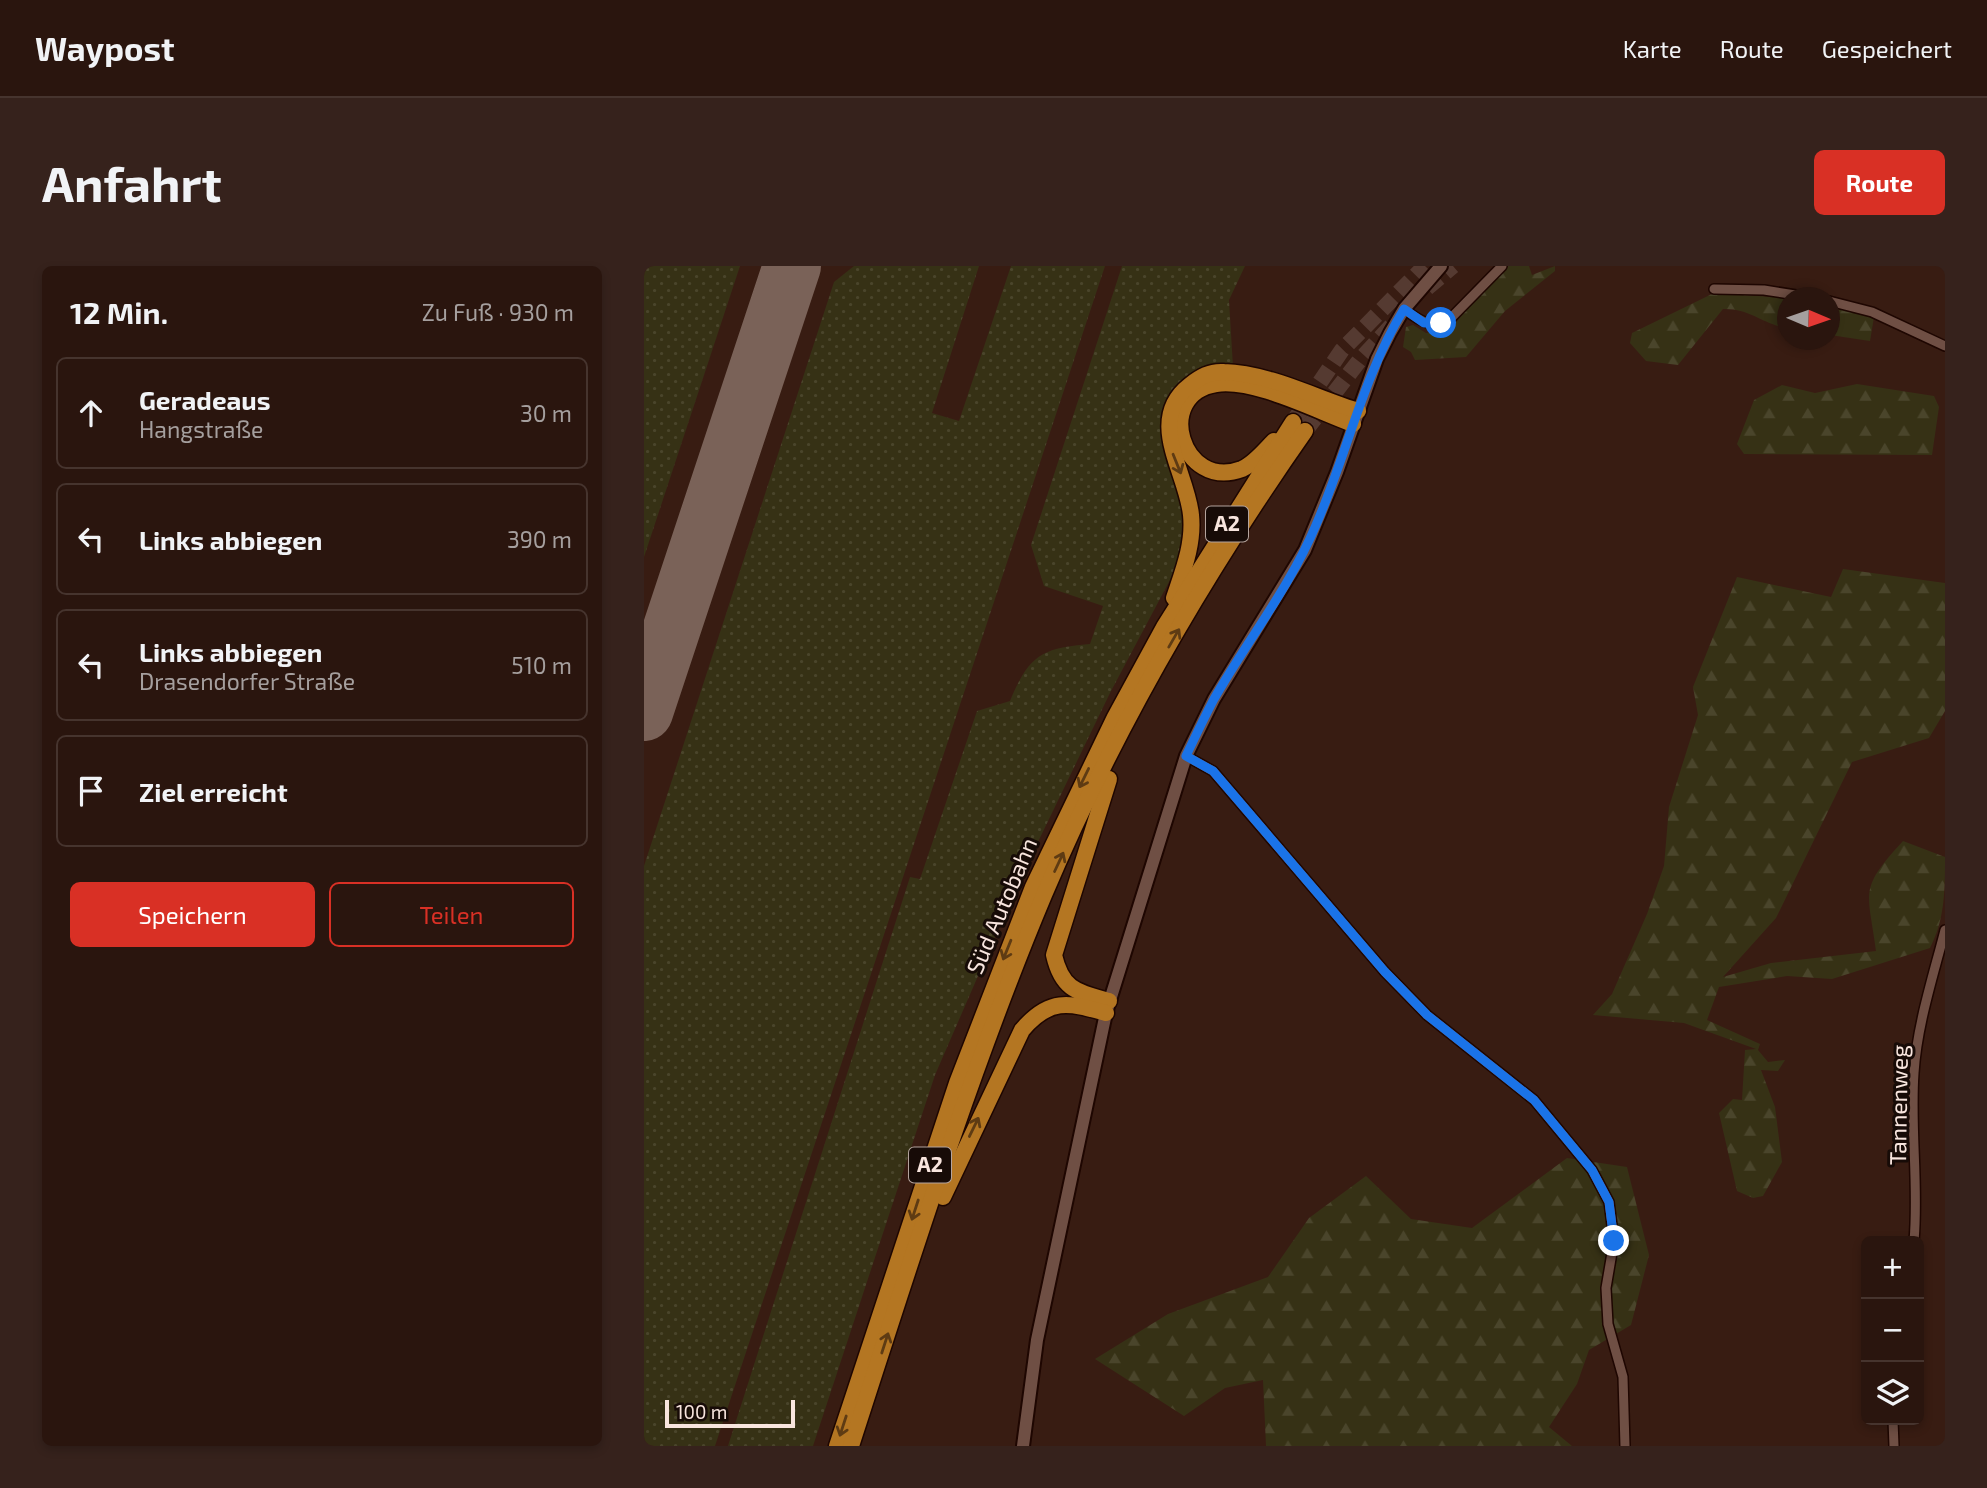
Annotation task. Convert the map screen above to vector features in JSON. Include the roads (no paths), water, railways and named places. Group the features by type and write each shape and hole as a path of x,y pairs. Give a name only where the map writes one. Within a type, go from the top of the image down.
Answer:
{"highway":[{"path":"1164,627 1188,558 1191,538 1187,494 1169,437 1171,411 1185,389 1211,373 1225,372 1259,379 1356,418"},
{"path":"1299,427 1243,468 1224,472 1198,464 1187,452 1180,437 1182,412 1189,399 1215,384 1257,389 1356,418"},
{"name":"Süd Autobahn","path":"837,1446 953,1094 1001,965 1064,820 1115,717 1164,627 1299,427"},
{"name":"Süd Autobahn","path":"851,1446 1010,979 1045,893 1119,739 1299,427"},
{"path":"1108,1007 1069,987 1059,975 1055,955 1119,739"},
{"path":"914,1255 1022,1030 1035,1015 1050,1005 1108,1007"}],"main road":[{"path":"1023,1446 1037,1340 1108,1007 1186,756 1214,699 1305,550 1377,359 1404,309 1441,266"}],"street":[{"path":"1404,309 1424,323 1441,323 1450,319 1502,266"},
{"path":"1714,289 1777,292"},
{"path":"1840,304 1872,312 1945,346"},
{"path":"1186,756 1213,771 1385,972 1427,1015 1534,1100 1592,1170 1609,1202 1614,1241 1606,1288 1607,1312 1623,1377 1625,1446"},
{"name":"Tannenweg","path":"1914,1236 1917,1178 1914,1072 1919,1036 1945,930"},
{"path":"1893,1425 1894,1446"}],"tunnel":[{"path":"1293,422 1342,350 1425,266"},
{"path":"1427,288 1453,266"},
{"path":"1305,431 1359,361 1395,322"}]}
